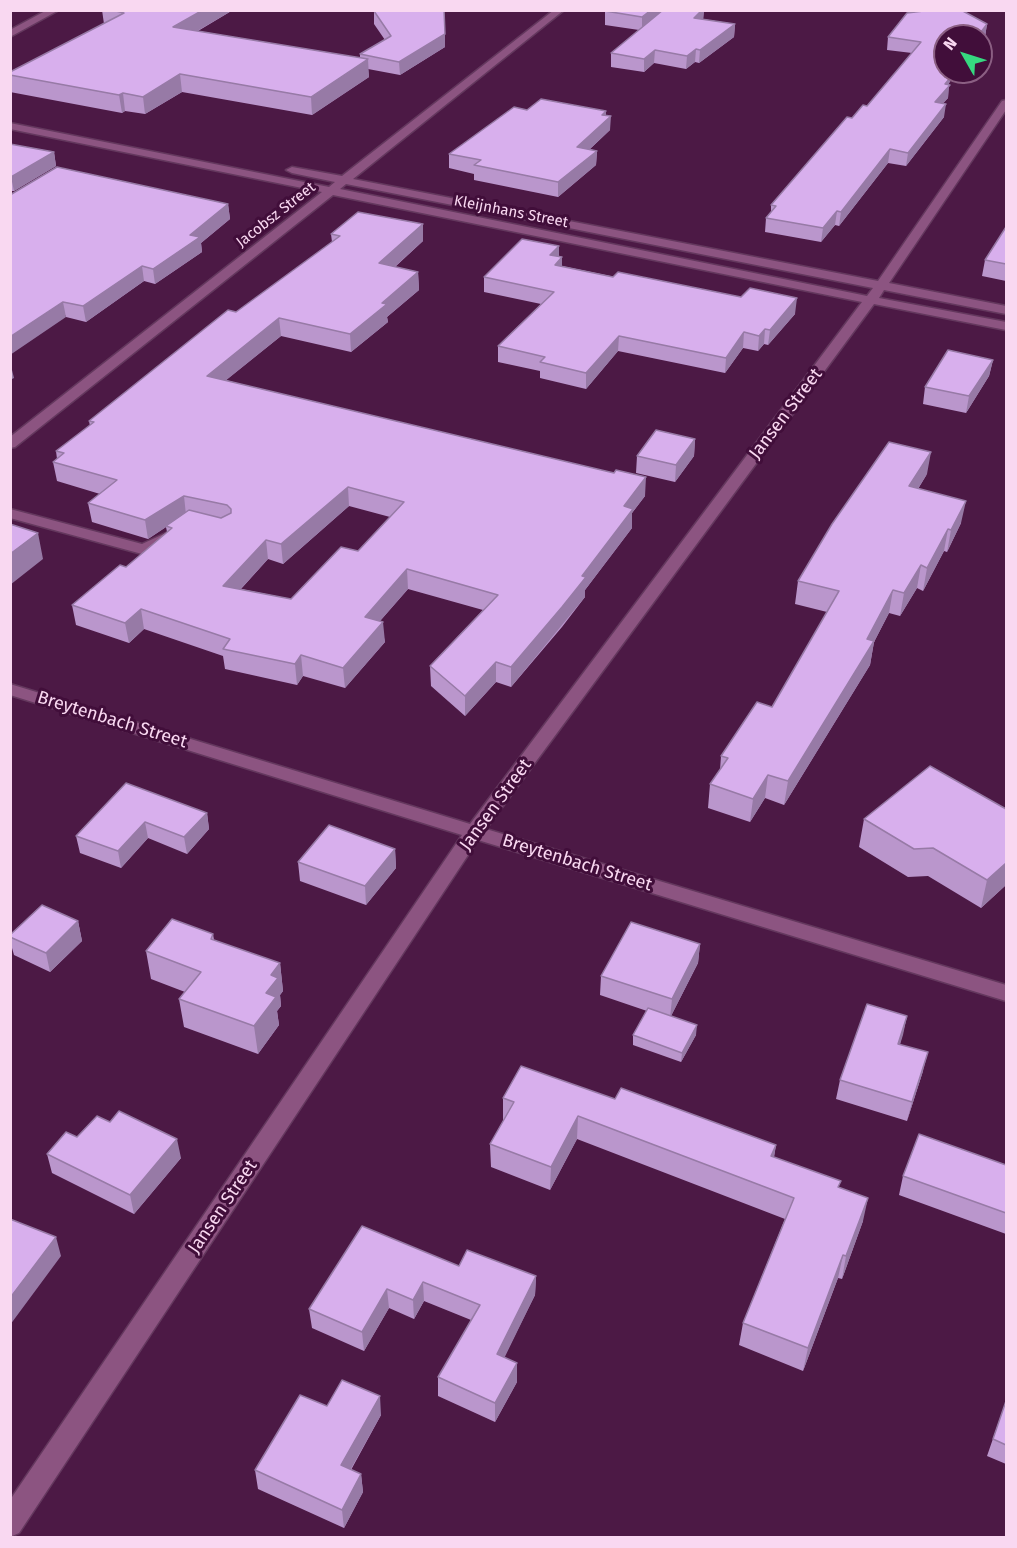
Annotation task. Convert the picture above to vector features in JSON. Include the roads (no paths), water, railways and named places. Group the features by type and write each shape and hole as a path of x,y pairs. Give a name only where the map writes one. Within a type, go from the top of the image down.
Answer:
{"street":[{"path":"10,34 55,10"},
{"name":"Jacobsz Street","path":"10,444 560,10"},
{"name":"Jansen Street","path":"10,1524 474,832 876,293 1006,103"},
{"name":"Kleijnhans Street","path":"10,115 344,181 876,293 1006,326"},
{"name":"Kleijnhans Street","path":"10,126 331,191 876,293 1006,310"},
{"path":"10,513 142,549 162,542 184,525"},
{"name":"Breytenbach Street","path":"10,688 474,832 1006,993"}]}
